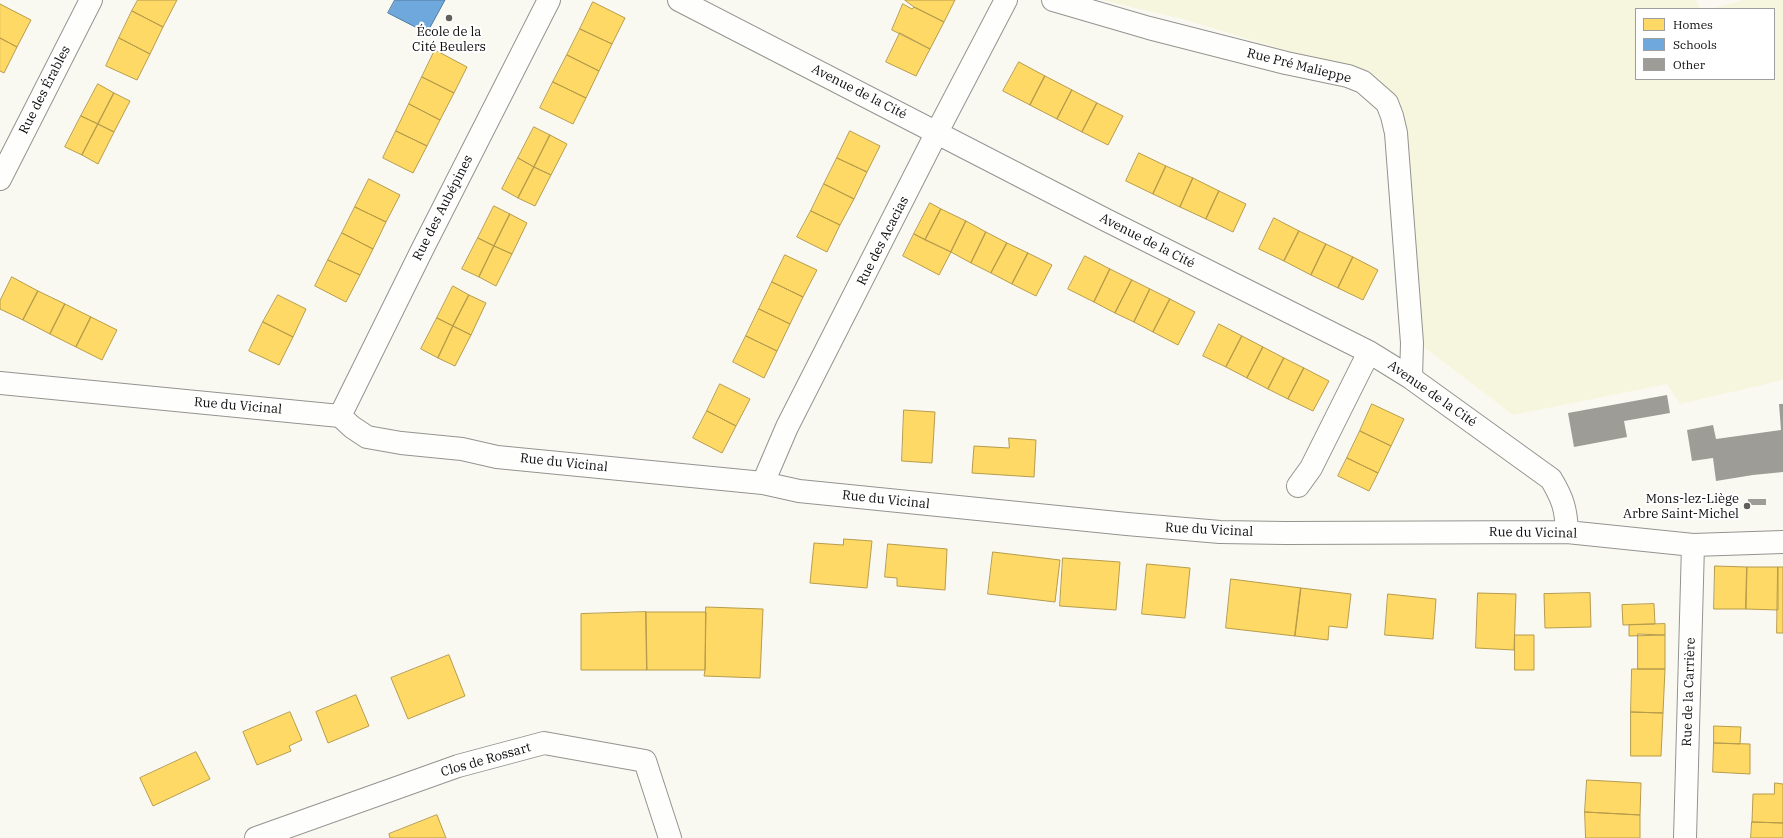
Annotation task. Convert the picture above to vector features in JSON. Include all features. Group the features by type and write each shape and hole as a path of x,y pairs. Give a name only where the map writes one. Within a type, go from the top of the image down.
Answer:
{"street":[{"name":"Rue des Érables","path":"0,179 91,0"},
{"name":"Rue des Aubépines","path":"340,416 423,248 549,0"},
{"name":"Avenue de la Cité","path":"678,0 1106,220 1369,352 1411,378 1551,479 1559,492 1566,510 1567,532"},
{"name":"Rue des Acacias","path":"763,483 787,427 1006,0"},
{"name":"Rue Pré Malieppe","path":"1053,0 1149,28 1286,63 1348,76 1363,82 1387,102 1396,133 1412,343 1411,378"},
{"path":"1298,486 1311,468 1369,352"},
{"name":"Rue du Vicinal","path":"0,383 340,416 352,427 367,437 401,443 462,449 504,458 763,483 799,491 1127,524 1220,532 1567,532 1693,545 1783,542"},
{"name":"Rue de la Carrière","path":"1685,838 1693,545"},
{"name":"Clos de Rossart","path":"256,838 458,766 544,743 645,761 670,838"}],"green space":[{"path":"1101,0 1696,0 1700,8 1635,8 1635,80 1775,80 1775,8 1714,8 1744,0 1783,0 1783,380 1680,404 1667,384 1513,415 1417,342 1420,298 1403,136 1379,79 1183,19"}],"building: Homes":[{"path":"138,0 177,0 163,27 132,11"},
{"path":"905,0 955,0 944,22 914,7"},
{"path":"593,2 625,18 612,44 580,29"},
{"path":"0,4 31,20 17,47 0,38"},
{"path":"903,4 912,9 914,7 944,22 930,49 892,30"},
{"path":"132,11 163,27 150,54 119,38"},
{"path":"580,29 612,44 599,71 567,55"},
{"path":"900,33 930,49 916,76 886,62"},
{"path":"0,38 17,47 4,73 0,71"},
{"path":"119,38 150,54 137,80 106,66"},
{"path":"435,50 467,67 454,93 422,77"},
{"path":"567,55 599,71 586,98 553,82"},
{"path":"1019,62 1045,76 1030,105 1003,91"},
{"path":"1045,76 1072,90 1057,119 1030,105"},
{"path":"422,77 454,93 440,120 409,104"},
{"path":"553,82 586,98 573,124 540,108"},
{"path":"98,84 114,93 98,124 81,116"},
{"path":"1072,90 1097,103 1082,132 1057,119"},
{"path":"114,93 130,101 114,132 98,124"},
{"path":"1097,103 1123,116 1108,145 1082,132"},
{"path":"409,104 440,120 427,146 396,131"},
{"path":"81,116 98,124 82,155 65,147"},
{"path":"98,124 114,132 98,164 82,155"},
{"path":"534,127 550,135 534,167 518,158"},
{"path":"396,131 427,146 413,173 383,158"},
{"path":"850,131 880,146 867,172 837,158"},
{"path":"550,135 567,144 551,175 534,167"},
{"path":"1139,153 1166,166 1153,194 1126,181"},
{"path":"518,158 534,167 518,198 502,189"},
{"path":"837,158 867,172 854,199 824,184"},
{"path":"1166,166 1193,178 1180,207 1153,194"},
{"path":"534,167 551,175 535,206 518,198"},
{"path":"1193,178 1219,191 1206,219 1180,207"},
{"path":"369,179 400,195 386,222 355,207"},
{"path":"824,184 854,199 840,225 811,211"},
{"path":"1219,191 1246,204 1233,232 1206,219"},
{"path":"930,203 941,209 925,240 914,234"},
{"path":"494,206 510,214 494,246 478,238"},
{"path":"355,207 386,222 373,249 342,233"},
{"path":"941,209 966,221 951,252 925,240"},
{"path":"811,211 840,225 827,252 797,237"},
{"path":"510,214 527,223 512,254 494,246"},
{"path":"1274,218 1299,231 1284,261 1259,249"},
{"path":"966,221 986,232 971,263 951,252"},
{"path":"1299,231 1326,244 1311,275 1284,261"},
{"path":"986,232 1007,243 991,273 971,263"},
{"path":"342,233 373,249 360,275 328,260"},
{"path":"914,234 951,252 939,275 903,256"},
{"path":"478,238 494,246 479,277 462,269"},
{"path":"1007,243 1028,253 1012,284 991,273"},
{"path":"1326,244 1353,257 1338,288 1311,275"},
{"path":"494,246 512,254 496,286 479,277"},
{"path":"1028,253 1052,265 1036,296 1012,284"},
{"path":"785,255 817,270 803,297 772,282"},
{"path":"1085,256 1110,269 1094,302 1068,289"},
{"path":"1353,257 1378,270 1363,300 1338,288"},
{"path":"328,260 360,275 346,302 315,286"},
{"path":"1110,269 1132,280 1115,313 1094,302"},
{"path":"12,277 38,291 23,320 0,309 0,301"},
{"path":"1132,280 1150,289 1134,322 1115,313"},
{"path":"772,282 803,297 790,324 759,309"},
{"path":"453,286 469,295 453,326 437,318"},
{"path":"1150,289 1170,299 1153,332 1134,322"},
{"path":"38,291 65,304 50,334 23,320"},
{"path":"278,295 306,309 293,337 263,322"},
{"path":"469,295 486,303 471,335 453,326"},
{"path":"1170,299 1195,312 1178,345 1153,332"},
{"path":"65,304 91,317 76,347 50,334"},
{"path":"759,309 790,324 777,351 746,336"},
{"path":"91,317 117,330 102,360 76,347"},
{"path":"437,318 453,326 438,358 421,349"},
{"path":"263,322 293,337 279,365 249,351"},
{"path":"1219,324 1242,336 1226,367 1203,356"},
{"path":"453,326 471,335 455,366 438,358"},
{"path":"746,336 777,351 764,378 733,362"},
{"path":"1242,336 1263,347 1247,378 1226,367"},
{"path":"1263,347 1284,358 1268,389 1247,378"},
{"path":"1284,358 1304,368 1288,399 1268,389"},
{"path":"1304,368 1329,381 1313,411 1288,399"},
{"path":"720,384 750,399 736,426 707,411"},
{"path":"1372,404 1404,419 1391,446 1360,431"},
{"path":"904,410 935,412 932,463 902,461"},
{"path":"707,411 736,426 722,453 693,438"},
{"path":"1360,431 1391,446 1378,473 1347,458"},
{"path":"1009,438 1036,440 1034,477 972,473 974,446 1009,448"},
{"path":"1347,458 1378,473 1369,491 1338,476"},
{"path":"844,539 872,541 867,588 810,583 814,543 843,545"},
{"path":"888,544 947,549 945,590 897,586 897,578 885,577"},
{"path":"993,552 1060,560 1055,602 988,594"},
{"path":"1063,558 1120,562 1116,610 1060,606"},
{"path":"1147,564 1190,568 1185,618 1142,614"},
{"path":"1715,566 1747,567 1746,609 1714,609"},
{"path":"1747,567 1778,567 1778,610 1746,609"},
{"path":"1778,567 1783,567 1783,633 1777,633"},
{"path":"1231,579 1301,588 1295,636 1226,628"},
{"path":"1301,588 1351,594 1347,628 1329,626 1328,640 1295,636"},
{"path":"1478,593 1516,594 1514,650 1476,648"},
{"path":"1590,593 1591,627 1545,628 1544,594"},
{"path":"1388,594 1436,599 1433,639 1385,635"},
{"path":"1654,604 1655,624 1623,625 1622,605"},
{"path":"706,607 763,609 760,678 704,676"},
{"path":"646,612 647,670 581,670 581,614"},
{"path":"646,612 706,612 705,670 647,670"},
{"path":"1665,624 1665,635 1629,636 1629,625"},
{"path":"1638,634 1665,635 1665,669 1638,669"},
{"path":"1515,635 1534,635 1534,670 1515,670"},
{"path":"449,655 465,696 408,719 391,678"},
{"path":"1632,669 1665,669 1663,713 1631,712"},
{"path":"356,695 369,726 328,743 316,712"},
{"path":"290,712 302,740 289,746 291,751 257,765 243,732"},
{"path":"1631,712 1663,713 1661,756 1631,756"},
{"path":"1714,726 1741,727 1740,744 1714,743"},
{"path":"1714,743 1750,744 1750,774 1713,772"},
{"path":"196,752 210,779 153,806 140,778"},
{"path":"1587,780 1641,783 1640,815 1585,812"},
{"path":"1775,783 1783,784 1783,823 1752,822 1753,794 1774,794"},
{"path":"1585,812 1640,815 1640,838 1586,838"},
{"path":"437,815 446,838 390,838 389,834"},
{"path":"1752,822 1783,823 1783,838 1751,838"}],"building: Schools":[{"path":"395,0 445,0 427,33 388,13"}],"building: Other":[{"path":"1667,395 1670,413 1624,421 1627,437 1574,447 1568,413"},
{"path":"1779,404 1783,404 1783,472 1716,481 1713,458 1692,461 1687,430 1713,425 1716,439 1781,430"},
{"path":"1748,499 1766,499 1766,505 1748,505"}],"place":[{"name":"École de la Cité Beulers","path":"449,18"},
{"name":"Mons-lez-Liège Arbre Saint-Michel","path":"1747,506"}]}
